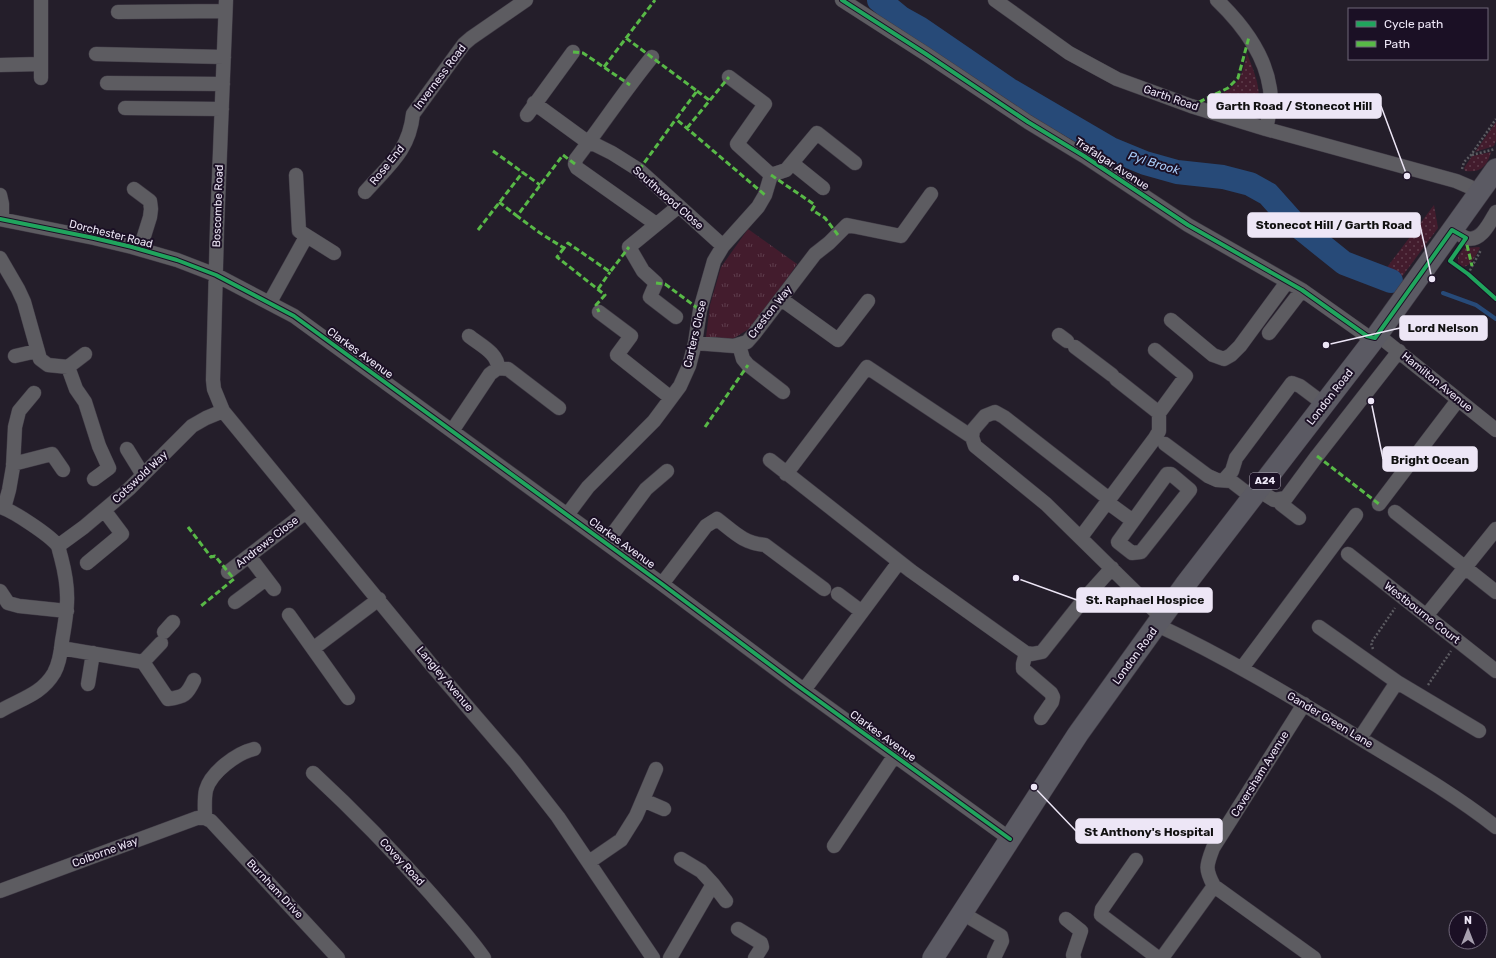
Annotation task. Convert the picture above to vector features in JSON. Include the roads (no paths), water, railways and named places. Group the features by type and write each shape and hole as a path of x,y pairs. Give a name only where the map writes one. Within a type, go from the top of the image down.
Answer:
{"highway":[{"name":"A24","path":"1452,230 1479,193 1495,159"},
{"name":"London Road","path":"933,958 1078,734 1160,622 1185,585 1375,338 1452,230"}],"street":[{"path":"0,66 40,71 41,0"},
{"name":"Inverness Road","path":"413,114 464,44 526,0"},
{"name":"Trafalgar Avenue","path":"842,0 1188,225 1302,290 1367,336 1375,338"},
{"name":"Garth Road","path":"995,0 1069,53 1118,79 1186,104 1266,129 1456,181 1479,193"},
{"path":"1217,0 1245,31 1256,47 1266,71 1270,90 1270,110 1266,129"},
{"path":"118,12 226,6"},
{"name":"Boscombe Road","path":"223,411 214,389 213,380 226,6"},
{"path":"526,115 573,52"},
{"path":"96,54 224,57"},
{"path":"652,57 576,159 575,164 578,168 656,224"},
{"path":"729,77 765,104 737,144 771,175 786,170 817,134 855,163"},
{"path":"107,84 223,84"},
{"name":"Southwood Close","path":"534,103 582,138 612,153 639,170 723,246"},
{"path":"125,108 222,109"},
{"name":"Rose End","path":"365,192 402,150 411,127 413,114"},
{"path":"792,163 823,188"},
{"path":"296,174 299,231 334,254"},
{"name":"Carters Close","path":"567,515 588,487 654,421 680,386 689,366 695,343 700,310 714,261 723,246 758,207 765,195 771,175"},
{"path":"134,189 150,201 151,209 140,249"},
{"name":"Creston Way","path":"695,343 734,346 747,342 815,254 829,243 847,225 902,236 930,194"},
{"path":"0,195 2,204 1,219"},
{"path":"676,317 650,297 656,283 642,271 629,247 679,206"},
{"path":"1452,230 1466,238 1472,239 1478,237 1496,212"},
{"name":"Dorchester Road","path":"1,219 140,249 177,260 216,275"},
{"path":"270,302 306,236"},
{"path":"0,258 24,302 40,358 48,365 68,367 85,354"},
{"name":"Clarkes Avenue","path":"216,275 270,302 294,316 1010,839"},
{"path":"1171,320 1212,355 1224,359 1231,355 1240,346 1287,282"},
{"path":"1269,333 1302,290"},
{"path":"781,298 838,340 868,301"},
{"path":"599,312 631,336 617,355 671,398"},
{"path":"469,336 495,356 498,362 498,368"},
{"name":"Hamilton Avenue","path":"1375,338 1384,340 1399,351 1496,430"},
{"path":"1067,341 1159,412"},
{"path":"739,345 743,359 748,365 783,392"},
{"path":"1081,537 1155,438 1159,431 1159,412 1186,376 1155,350"},
{"path":"15,356 37,351"},
{"path":"1165,444 1208,476 1217,480 1231,481 1255,494 1274,500 1286,498 1316,456 1399,351"},
{"path":"68,367 76,389 85,402 99,446 108,468 94,479"},
{"path":"786,474 867,367 972,437"},
{"path":"452,431 490,374 498,368 508,370 559,408"},
{"path":"1224,480 1232,471 1236,458 1292,383 1300,386 1324,404"},
{"path":"0,711 28,698 45,685 54,673 61,648 67,611 68,592 58,546 42,532 16,514 2,508 9,490 13,464 7,446 15,427 19,410 34,393"},
{"path":"1379,504 1458,400"},
{"name":"Cotswold Way","path":"58,546 104,510 143,475 192,426 223,411"},
{"name":"Langley Avenue","path":"223,411 379,599 434,668 515,762 558,816 653,958"},
{"path":"1133,521 1004,416 995,412 985,416 973,430 972,437 975,446 1046,504 1081,537 1112,568 1160,622"},
{"path":"127,449 143,475"},
{"path":"13,464 52,454 63,470"},
{"path":"770,460 899,562 1026,654 1042,652 1084,598 1112,568"},
{"path":"606,543 646,489 667,471"},
{"path":"1167,474 1171,474 1190,490 1141,552 1132,553 1118,542 1133,521 1167,474"},
{"path":"1280,499 1281,504 1299,518"},
{"path":"87,563 122,534 104,510"},
{"name":"Andrews Close","path":"228,572 306,512"},
{"path":"1395,512 1496,592"},
{"path":"1242,668 1356,515"},
{"path":"662,584 706,526 717,519 745,540 755,544 765,545 824,588"},
{"path":"1426,616 1496,529"},
{"name":"Westbourne Court","path":"1348,554 1496,671"},
{"path":"235,602 270,584 249,556"},
{"path":"804,690 899,562"},
{"path":"0,591 8,603 19,606 67,611"},
{"path":"838,594 862,612"},
{"path":"314,648 379,599"},
{"path":"289,615 314,648 348,698"},
{"name":"Gander Green Lane","path":"1160,622 1242,668 1360,738 1467,805 1496,827"},
{"path":"1319,627 1402,685 1479,731"},
{"path":"143,662 166,633"},
{"path":"61,648 143,662 168,698 178,698 186,694 194,680"},
{"path":"88,684 93,653"},
{"path":"1026,654 1023,669 1051,693 1053,697 1052,702 1041,718"},
{"path":"1360,738 1402,685"},
{"name":"Caversham Avenue","path":"1214,886 1208,875 1207,864 1213,848 1304,704"},
{"path":"208,819 206,790 210,781 235,757 246,751 254,749"},
{"path":"834,846 894,755"},
{"path":"589,862 621,840 636,816 656,770"},
{"name":"Covey Road","path":"313,774 343,801 409,869 456,922 484,958"},
{"path":"643,800 664,809"},
{"name":"Colborne Way","path":"0,891 197,818 208,819"},
{"name":"Burnham Drive","path":"208,819 338,958"},
{"path":"682,859 701,870 726,901"},
{"path":"1136,860 1102,909 1101,915 1158,958"},
{"path":"670,958 713,884"},
{"path":"1162,958 1214,886 1314,958"},
{"path":"962,913 1001,936 1002,942 994,958"},
{"path":"1066,919 1081,931 1074,958"},
{"path":"738,928 762,943 762,948 755,958"}],"waterway":[{"name":"Pyl Brook","path":"879,0 901,18 919,28 1008,89 1111,149 1145,163 1177,172 1223,177 1250,184 1268,194 1293,222 1344,263 1391,281"},
{"name":"Pyl Brook","path":"1443,293 1476,305 1496,319"}],"place":[{"name":"Garth Road / Stonecot Hill","path":"1407,176"},
{"name":"Stonecot Hill / Garth Road","path":"1432,279"},
{"name":"Lord Nelson","path":"1326,345"},
{"name":"Bright Ocean","path":"1371,401"},
{"name":"St. Raphael Hospice","path":"1016,578"},
{"name":"St Anthony's Hospital","path":"1034,787"}]}
